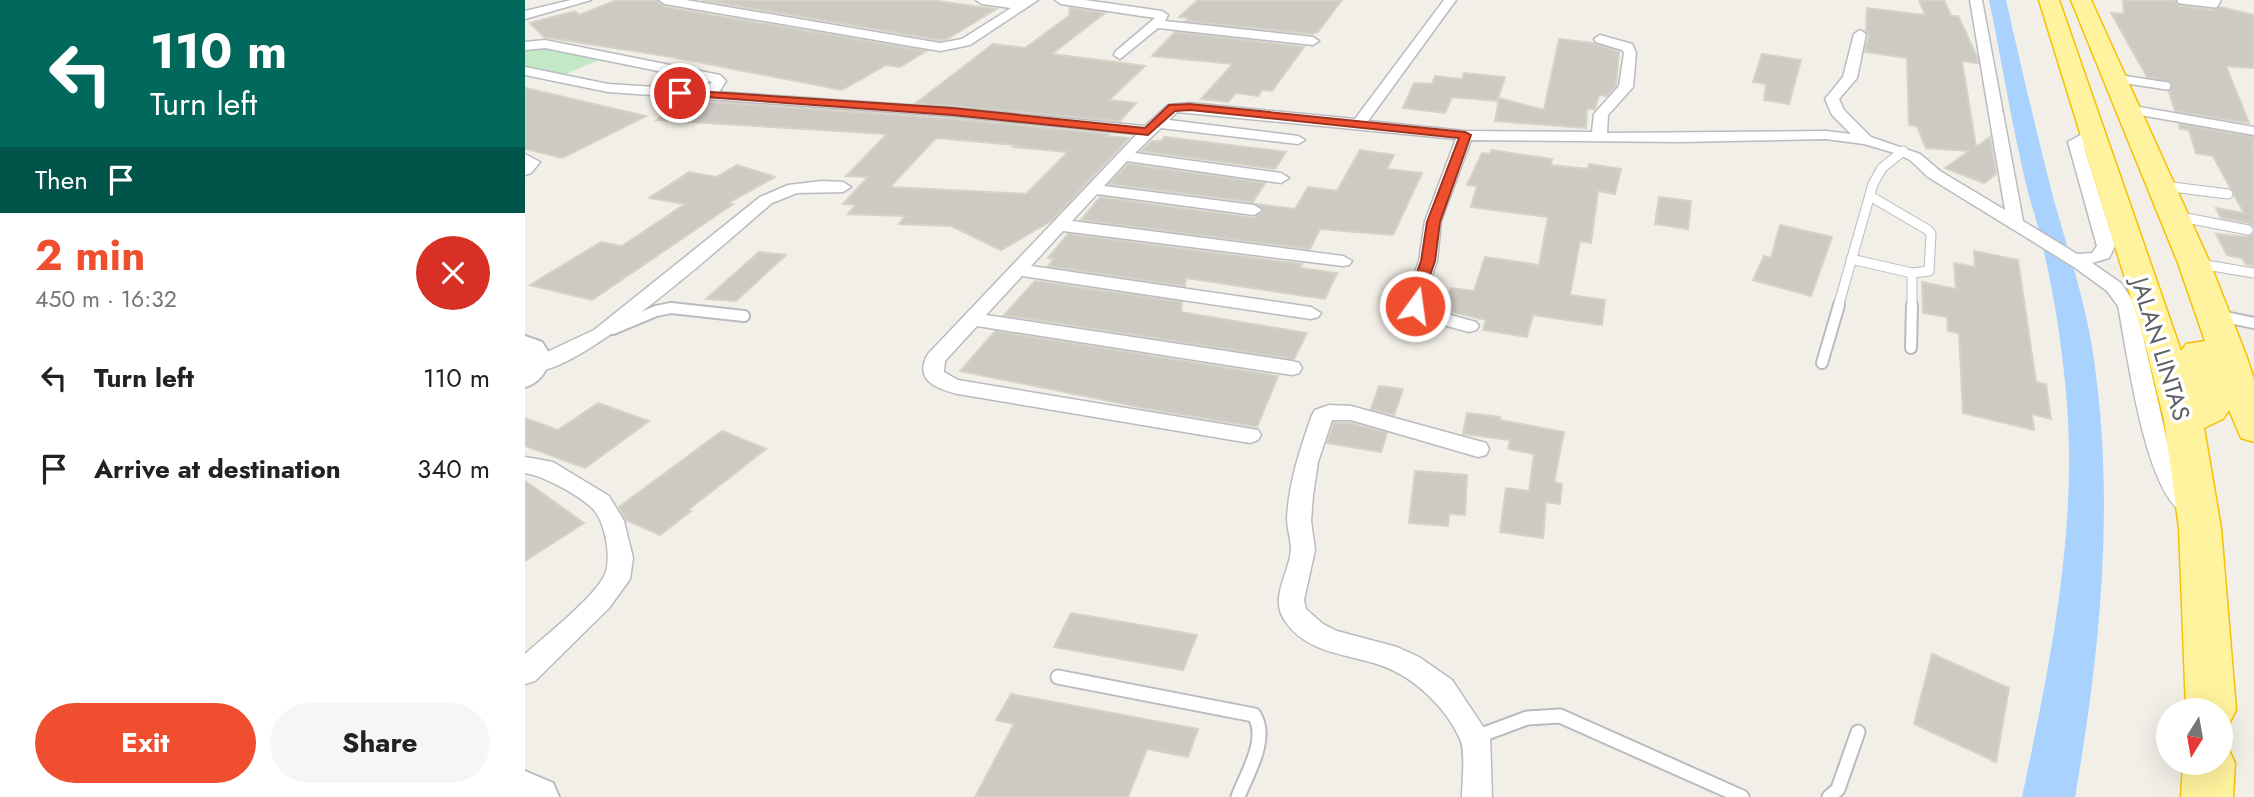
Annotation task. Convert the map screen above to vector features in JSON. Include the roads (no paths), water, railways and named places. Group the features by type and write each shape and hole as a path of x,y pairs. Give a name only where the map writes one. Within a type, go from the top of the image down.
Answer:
{"highway":[{"name":"JALAN LINTAS","path":"2049,0 2166,352 2183,422 2199,518 2207,596 2211,698"},
{"path":"2081,0 2112,78 2194,263 2237,370 2254,429"},
{"path":"2183,422 2210,410 2195,359 2198,352 2237,370"},
{"path":"2207,797 2208,775"}],"street":[{"path":"552,0 566,5"},
{"path":"525,15 585,0"},
{"path":"665,0 940,47 966,42 1027,3"},
{"path":"982,0 1027,3"},
{"path":"1061,0 1158,13 1163,18 1120,55"},
{"path":"1360,122 1450,0"},
{"path":"1976,0 2015,222"},
{"path":"1156,24 1313,41"},
{"path":"1860,34 1850,78 1832,99 1837,112 1866,140"},
{"path":"1599,136 1601,114 1624,92 1630,53 1627,47 1600,39"},
{"path":"525,46 545,44 715,78 719,81 718,85 706,94"},
{"path":"525,71 595,86 1298,140"},
{"path":"1250,435 942,383 935,378 932,370 935,359 1123,156 1173,108 1190,107 1360,122 1465,135 1826,135 1866,140 1915,157 1934,174 2074,259 2114,288 2127,306 2158,450 2173,484 2199,518"},
{"path":"2128,109 2254,131"},
{"path":"2074,259 2095,258 2103,254 2106,246 2077,150 2076,142 2091,133"},
{"path":"1465,135 1433,222 1428,261 1415,298 1415,306 1421,313 1469,326"},
{"path":"1123,156 1281,177"},
{"path":"525,159 532,162 525,170"},
{"path":"528,363 560,356 601,334 766,200 795,186 817,184 843,187"},
{"path":"1094,189 1254,210"},
{"path":"1060,225 1343,261"},
{"path":"1019,270 1311,313"},
{"path":"973,319 1292,368"},
{"path":"1477,797 1476,737 1442,689 1409,666 1387,655 1331,641 1314,632 1295,615 1291,600 1303,550 1299,521 1307,462 1323,415 1329,412 1351,413 1478,449"},
{"path":"525,465 545,468 601,502 612,521 621,558 617,579 600,600 525,672"},
{"path":"525,791 539,797"}],"lane":[{"path":"2181,0 2215,4 2217,0"},
{"path":"2112,78 2167,86"},
{"path":"1822,363 1873,184 1882,168 1903,151"},
{"path":"2161,185 2228,194"},
{"path":"1851,259 1912,273 1929,271 1931,234 1870,196"},
{"path":"2173,216 2248,230"},
{"path":"2194,263 2254,273"},
{"path":"1911,348 1912,273"},
{"path":"601,334 656,311 671,308 744,316"},
{"path":"2214,315 2254,323"},
{"path":"1058,677 1254,715 1260,725 1260,738 1238,797"},
{"path":"1476,737 1521,717 1540,714 1560,716 1742,797"},
{"path":"1829,797 1838,789 1857,732"}],"water":[{"path":"1989,0 2006,0 2054,201 2087,320 2100,415 2104,524 2102,579 2098,634 2075,797 2022,797 2051,651 2064,553 2068,504 2067,404 2051,287 2018,150"}]}
